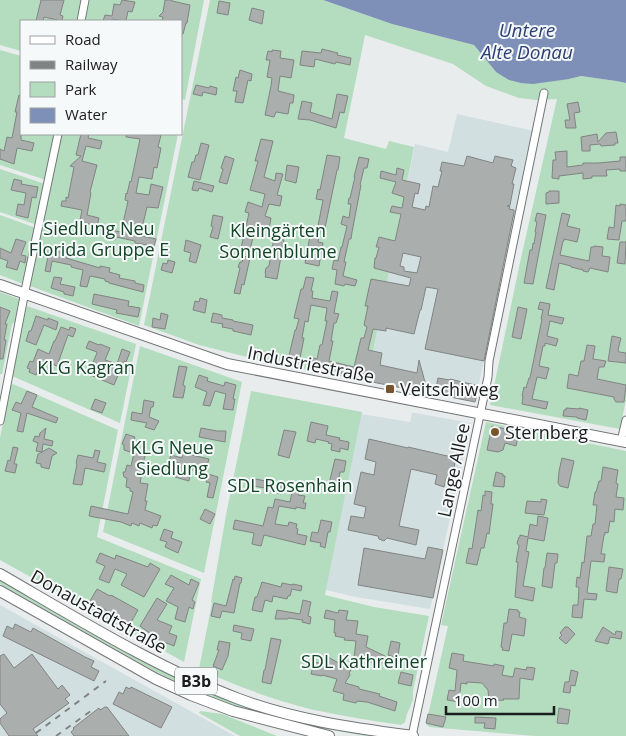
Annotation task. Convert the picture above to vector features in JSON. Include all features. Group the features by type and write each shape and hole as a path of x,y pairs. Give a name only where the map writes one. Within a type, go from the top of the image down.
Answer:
{"main road":[{"name":"Industriestraße","path":"0,285 227,364 624,441"},
{"name":"Donaustadtstraße","path":"0,574 147,658 240,699 281,712 326,722 413,736"},
{"name":"Donaustadtstraße","path":"0,591 156,679 191,695 233,711 329,736"}],"street":[{"path":"81,20 85,0"},
{"name":"Lange Allee","path":"413,736 481,414 489,361 544,93"},
{"path":"0,421 58,135"},
{"path":"624,441 626,420"}],"shaded area":[{"path":"457,114 534,131 475,402 367,381 415,144 448,152"},
{"path":"412,413 471,423 430,609 326,590 361,414 410,422"},
{"path":"0,605 176,703 235,736 0,736"}],"green space":[{"path":"0,0 83,0 79,20 20,20 20,51 0,45"},
{"path":"89,0 204,0 185,100 182,99 182,20 85,20"},
{"name":"Kleingärten Sonnenblume","path":"210,0 323,0 392,24 474,45 496,72 569,79 581,76 626,83 626,400 620,429 490,405 557,99 537,100 519,98 486,86 453,64 365,35 344,138 386,149 389,141 414,147 367,381 271,363 199,345 144,325"},
{"path":"0,50 20,56 20,135 55,135 46,180 0,165"},
{"name":"Siedlung Neu Florida Gruppe E","path":"62,135 178,135 139,326 30,286"},
{"path":"0,169 45,184 37,225 0,212"},
{"path":"0,215 36,228 23,284 0,275"},
{"path":"0,292 19,299 2,374 0,374"},
{"name":"KLG Kagran","path":"27,306 136,344 120,423 12,376"},
{"name":"KLG Neue Siedlung","path":"140,346 242,382 204,573 103,532"},
{"path":"13,384 118,430 97,537 201,579 184,662 0,560 0,438 10,386"},
{"path":"251,391 362,412 325,595 374,607 429,616 413,691 413,700 405,722 401,725 314,710 284,702 199,669 226,515"},
{"path":"486,422 626,451 626,736 535,736 429,727 426,724 448,626 441,625"},
{"path":"0,580 156,667 209,692 338,730 379,736 366,736 309,726 247,711 212,698 160,674 0,584"},
{"path":"200,711 222,714 277,736 240,736 199,713"}],"water":[{"name":"Untere Alte Donau","path":"323,0 626,0 626,83 581,76 533,84 509,80 496,72 474,45 392,24"}],"building":[{"path":"41,0 64,0 60,15 63,16 62,20 44,17 43,20 36,20"},
{"path":"122,0 135,2 132,12 128,11 126,20 103,20 105,15 112,16 114,4 120,5"},
{"path":"165,0 190,5 183,34 182,20 162,20 163,17 159,16 163,12"},
{"path":"219,1 230,3 228,15 217,13"},
{"path":"252,8 264,11 262,24 249,20"},
{"path":"322,49 351,58 350,65 336,62 335,64 315,59 314,67 300,65 302,51 321,53"},
{"path":"272,50 281,51 280,58 294,60 291,78 280,76 278,91 294,95 293,103 290,103 288,114 276,112 274,117 265,115 272,78 267,77 270,60 266,60 268,51 272,52"},
{"path":"240,70 252,74 251,81 248,80 243,103 235,102 237,91 233,91 236,77 238,78"},
{"path":"196,85 217,88 216,95 203,92 202,96 193,94"},
{"path":"337,94 348,96 344,113 340,112 336,128 310,120 298,119 302,101 312,103 310,112 332,119"},
{"path":"19,95 21,140 34,143 32,151 17,148 14,164 0,159 0,149 4,151 7,137 12,138 17,112 15,112"},
{"path":"578,102 580,112 574,113 576,128 566,128 565,120 570,120 567,104"},
{"path":"616,132 618,143 615,143 615,145 590,145 590,151 582,151 581,137 597,134 598,142 606,133"},
{"path":"81,135 89,135 88,138 102,141 100,149 86,146 82,161 97,165 90,192 87,215 99,218 97,226 85,223 84,226 79,225 82,210 61,206 62,201 66,201 66,197 68,198 74,167 70,166 81,156 76,155"},
{"path":"126,135 161,135 158,147 161,148 157,168 154,167 152,179 139,177 136,193 149,195 151,184 163,187 158,208 147,207 143,224 145,224 142,236 156,239 154,246 116,237 115,240 108,238 110,230 121,232 128,201 125,200 126,193 131,182 140,139 126,137"},
{"path":"261,139 273,141 264,177 275,181 276,173 283,174 277,195 282,196 280,206 269,204 265,216 271,218 269,229 261,227 260,231 255,229 250,250 241,248 249,213 245,212 248,202 262,207 265,194 250,190 258,161 255,161"},
{"path":"201,143 209,145 200,180 188,177 192,162 194,162 196,155 198,155"},
{"path":"567,151 567,167 583,165 583,163 620,161 620,157 626,157 626,171 620,171 620,169 606,170 607,176 592,176 592,178 583,179 583,173 559,176 559,179 552,178 553,160 556,160 555,152"},
{"path":"327,155 340,157 325,228 318,226 323,200 316,199 318,189 320,190"},
{"path":"225,156 234,159 227,184 219,182"},
{"path":"467,156 493,163 495,156 513,160 511,166 516,168 510,205 507,206 510,206 509,209 514,210 514,212 484,361 425,349 438,289 426,287 414,334 386,328 386,331 373,329 368,350 382,353 380,365 417,373 419,360 428,393 367,381 368,378 311,365 313,358 317,359 320,345 322,345 327,321 325,321 327,308 311,305 308,322 305,321 299,363 297,367 287,364 299,319 294,318 306,277 314,278 311,291 313,291 312,298 330,301 332,291 338,292 334,313 339,314 336,323 334,323 329,361 354,367 361,338 364,338 367,327 364,325 368,306 365,306 371,279 409,286 411,278 374,268 379,247 376,247 379,237 395,241 401,214 390,212 392,206 402,208 404,197 392,193 396,182 380,178 381,171 396,175 397,168 404,170 402,180 420,184 418,194 415,193 412,207 425,210 426,206 429,207 433,186 438,187 442,162 464,166","holes":["403,253 421,257 417,273 404,271 404,267 400,266"]},
{"path":"359,157 369,159 367,168 364,168 360,185 351,239 349,239 344,262 346,262 343,276 357,280 355,286 345,284 344,286 335,284 337,270 332,269 334,260 338,261 347,226 341,224 343,216 349,218 351,204 348,204"},
{"path":"287,165 299,167 296,183 285,180"},
{"path":"14,179 22,181 21,184 38,187 36,198 32,197 28,218 16,215 18,204 24,205 26,193 11,190"},
{"path":"194,181 214,186 212,192 199,188 198,191 192,190"},
{"path":"549,191 559,191 559,203 546,204 546,193"},
{"path":"620,204 626,205 626,221 622,221 619,240 607,239 609,227 614,228 616,205 620,206"},
{"path":"537,213 546,215 533,284 524,283 530,250 532,250 534,244"},
{"path":"562,213 570,215 567,226 580,229 577,242 564,239 560,255 589,261 591,247 594,246 603,247 602,256 610,257 608,272 590,268 588,272 559,263 554,290 546,288"},
{"path":"213,215 223,217 218,239 210,237 213,227 211,226"},
{"path":"306,228 320,231 318,242 323,243 319,266 305,263 310,236 304,235"},
{"path":"274,238 284,240 277,279 265,277"},
{"path":"16,239 26,242 21,255 26,256 25,263 20,261 17,270 6,267 8,261 0,258 0,248 11,253"},
{"path":"186,240 201,245 196,263 189,261 191,253 184,251"},
{"path":"620,242 626,242 625,264 617,263"},
{"path":"44,247 67,253 66,258 100,268 100,266 110,268 109,272 120,275 119,278 144,285 143,292 90,276 87,287 80,286 83,270 71,267 71,265 52,261 50,272 45,271 48,257 42,256"},
{"path":"244,256 250,258 244,285 242,284 240,294 234,293 240,268 238,267"},
{"path":"168,260 175,262 172,273 161,270 163,263 167,264"},
{"path":"54,277 62,278 60,284 75,287 73,296 51,288"},
{"path":"94,294 129,301 128,306 140,308 138,317 116,313 117,310 92,304"},
{"path":"200,298 207,300 205,313 193,310 195,301 199,302"},
{"path":"540,302 550,304 548,315 564,318 562,324 550,321 547,336 558,339 556,346 545,343 545,346 543,346 539,366 549,368 546,379 537,377 532,399 548,402 546,409 522,404 524,387 526,388 530,378 542,319 543,310 538,309"},
{"path":"0,307 10,311 5,324 7,324 3,359 0,359"},
{"path":"518,307 527,309 521,339 512,337"},
{"path":"161,313 168,315 165,329 152,327 153,318 160,320"},
{"path":"213,313 222,315 222,318 253,325 251,335 222,327 223,324 211,322"},
{"path":"36,316 58,322 56,330 44,325 36,345 26,341"},
{"path":"61,327 69,330 70,327 76,329 73,337 68,335 57,366 44,361 36,375 29,372 30,369 27,368 30,361 33,362 38,349 49,354"},
{"path":"612,336 621,338 618,350 619,352 626,353 626,363 608,361"},
{"path":"89,341 110,348 105,360 117,364 122,349 130,352 114,385 88,374 97,353 86,348"},
{"path":"587,345 595,346 593,359 606,361 604,367 599,367 597,379 626,385 624,402 616,402 614,397 567,388 569,374 578,376 581,361 584,361"},
{"path":"179,366 187,367 183,385 185,388 183,398 173,397"},
{"path":"199,375 208,378 207,381 224,386 225,382 236,385 233,410 223,409 226,394 215,391 210,406 203,405 207,392 195,387"},
{"path":"438,378 479,386 475,402 435,394"},
{"path":"27,391 37,395 32,407 58,418 56,423 27,413 23,432 17,431 21,413 12,410 16,402 21,404"},
{"path":"95,399 106,403 102,413 91,409"},
{"path":"144,400 154,402 149,417 159,421 154,430 145,427 147,423 131,420 132,412 142,414"},
{"path":"566,408 588,410 586,420 563,416"},
{"path":"311,422 328,426 326,435 349,442 348,450 340,448 340,452 331,450 332,444 316,439 315,443 307,441"},
{"path":"492,426 519,432 516,446 505,443 503,450 498,452 487,450"},
{"path":"46,428 44,439 53,441 52,446 43,444 42,452 36,451 38,443 33,441 35,436 39,437 40,433"},
{"path":"201,428 226,431 225,442 199,437"},
{"path":"284,430 296,432 289,458 278,455"},
{"path":"126,434 135,437 130,452 124,450 124,445 122,444"},
{"path":"369,439 456,458 452,477 447,476 444,487 435,484 437,475 411,469 399,526 419,530 416,545 387,538 384,541 379,539 378,536 348,530 351,516 364,518 366,507 354,504 361,472 374,475 376,462 365,459"},
{"path":"13,447 18,448 14,464 17,464 15,473 5,471 8,460 10,461"},
{"path":"49,448 57,453 52,456 49,469 41,467 41,464 36,463 38,454"},
{"path":"135,449 146,452 140,483 148,484 145,510 161,516 157,526 153,525 152,528 140,523 139,526 132,523 131,526 121,522 89,516 91,506 128,514 133,492 130,491 130,488 126,487 127,478 124,477 123,472 125,472 127,465 131,466"},
{"path":"95,450 100,451 97,462 106,464 104,472 85,468 82,485 73,484 78,455 93,458"},
{"path":"183,453 209,459 206,469 194,466 189,481 175,477 179,463 169,461 171,455 182,458"},
{"path":"562,458 574,461 568,488 560,486 558,483"},
{"path":"335,459 346,461 344,472 340,472 337,490 328,488"},
{"path":"603,467 618,470 616,497 624,498 623,510 615,509 614,522 610,521 608,533 605,532 601,554 605,554 604,562 591,561 587,593 597,594 596,600 584,599 582,618 572,617 573,605 578,605 579,587 576,587 577,577 580,578 582,562 584,563 587,536 591,536 593,524 595,524 597,505 593,505 595,492 599,481 601,481"},
{"path":"496,472 505,476 504,487 493,486"},
{"path":"208,474 218,477 213,498 207,497 210,483 206,482"},
{"path":"255,479 283,484 281,494 270,491 271,489 253,486"},
{"path":"293,487 300,488 298,495 305,496 303,503 306,503 305,509 279,506 275,524 288,526 289,522 297,524 297,534 307,536 305,545 264,535 261,546 252,544 254,533 233,529 235,520 263,526 268,507 273,508 275,499 290,502"},
{"path":"485,491 492,492 491,504 493,504 489,534 487,533 484,548 481,548 477,565 466,563 469,548 472,549 478,510 481,511"},
{"path":"541,499 547,500 544,515 525,513 527,501 541,502"},
{"path":"205,509 215,514 210,524 200,519"},
{"path":"538,516 548,518 544,541 528,538 526,551 529,552 523,586 535,588 533,601 515,597 518,562 516,562 519,546 517,543 520,535 528,537 530,524 537,526"},
{"path":"321,520 332,522 325,548 320,546 321,543 310,541 312,532 318,533"},
{"path":"164,529 173,532 171,538 182,542 178,553 165,547 167,542 160,540"},
{"path":"428,547 443,550 433,598 358,585 364,548 425,559"},
{"path":"100,553 115,559 116,555 148,567 150,563 160,569 144,597 121,585 127,574 115,569 109,583 99,579 105,566 96,562"},
{"path":"547,553 558,554 552,588 542,586"},
{"path":"609,567 623,569 617,593 606,591"},
{"path":"171,575 189,585 191,579 199,583 192,600 195,602 193,609 189,607 185,622 175,619 178,607 166,601 174,588 165,584"},
{"path":"235,576 242,578 234,613 222,611 220,618 211,616 214,603 226,606"},
{"path":"262,582 281,587 282,583 302,586 301,591 292,589 287,599 273,596 272,602 265,600 262,612 252,610 255,597 257,597"},
{"path":"97,589 138,610 130,624 90,601"},
{"path":"157,598 167,604 157,620 172,626 169,633 177,636 174,646 159,640 140,626"},
{"path":"303,600 311,602 308,616 311,617 310,624 302,622 303,620 275,619 277,610 300,614"},
{"path":"509,609 518,610 520,612 519,617 526,619 524,636 512,634 509,651 502,650 503,648 501,647 504,623 507,623"},
{"path":"326,610 338,613 339,610 348,611 346,620 358,621 356,634 368,636 366,647 385,656 380,667 361,657 360,659 354,658 356,641 344,640 345,638 335,636 335,620 324,618"},
{"path":"15,624 31,632 33,628 94,661 91,667 99,671 94,681 3,636 7,626 13,629"},
{"path":"234,625 254,629 251,641 241,639 242,633 233,631"},
{"path":"565,627 568,627 575,634 566,644 559,638 562,635 560,633"},
{"path":"603,627 615,635 616,631 622,632 621,639 610,637 608,644 595,641"},
{"path":"271,638 281,640 271,684 262,682"},
{"path":"219,641 230,643 228,656 222,670 213,666 219,650 217,650"},
{"path":"391,641 400,643 398,655 395,654 394,657 388,655"},
{"path":"452,653 464,655 463,661 504,666 502,675 513,677 515,668 526,670 527,667 535,668 533,680 520,678 519,699 489,701 488,690 482,683 467,682 467,684 461,683 459,702 447,700 449,690 455,691 457,670 449,668"},
{"path":"4,654 14,668 32,654 58,689 62,685 70,695 65,699 69,703 33,729 38,736 9,736 0,723 0,719 7,713 0,704 0,656"},
{"path":"328,657 351,670 345,683 359,687 359,689 380,694 379,696 397,702 395,711 367,702 357,701 356,703 343,700 344,694 333,691 337,679 311,674 314,662 324,664"},
{"path":"571,670 578,672 575,686 571,685 570,693 563,692 565,682 569,682"},
{"path":"401,672 413,675 411,686 398,683"},
{"path":"126,687 130,689 131,687 172,707 161,728 113,704 119,692 123,694"},
{"path":"107,707 129,736 74,736 71,732 73,728 99,708 100,710"},
{"path":"559,708 570,710 568,724 557,723"},
{"path":"428,714 446,717 443,727 426,723"},
{"path":"475,717 496,718 495,729 484,728 485,723 475,723"}],"railway":[{"path":"36,733 106,681"},
{"path":"56,736 95,708"}],"place":[{"name":"Veitschiweg","path":"390,389"},
{"name":"Sternberg","path":"495,432"}],"park label":[{"name":"SDL Rosenhain","path":"290,485"},
{"name":"SDL Kathreiner","path":"364,661"}]}
